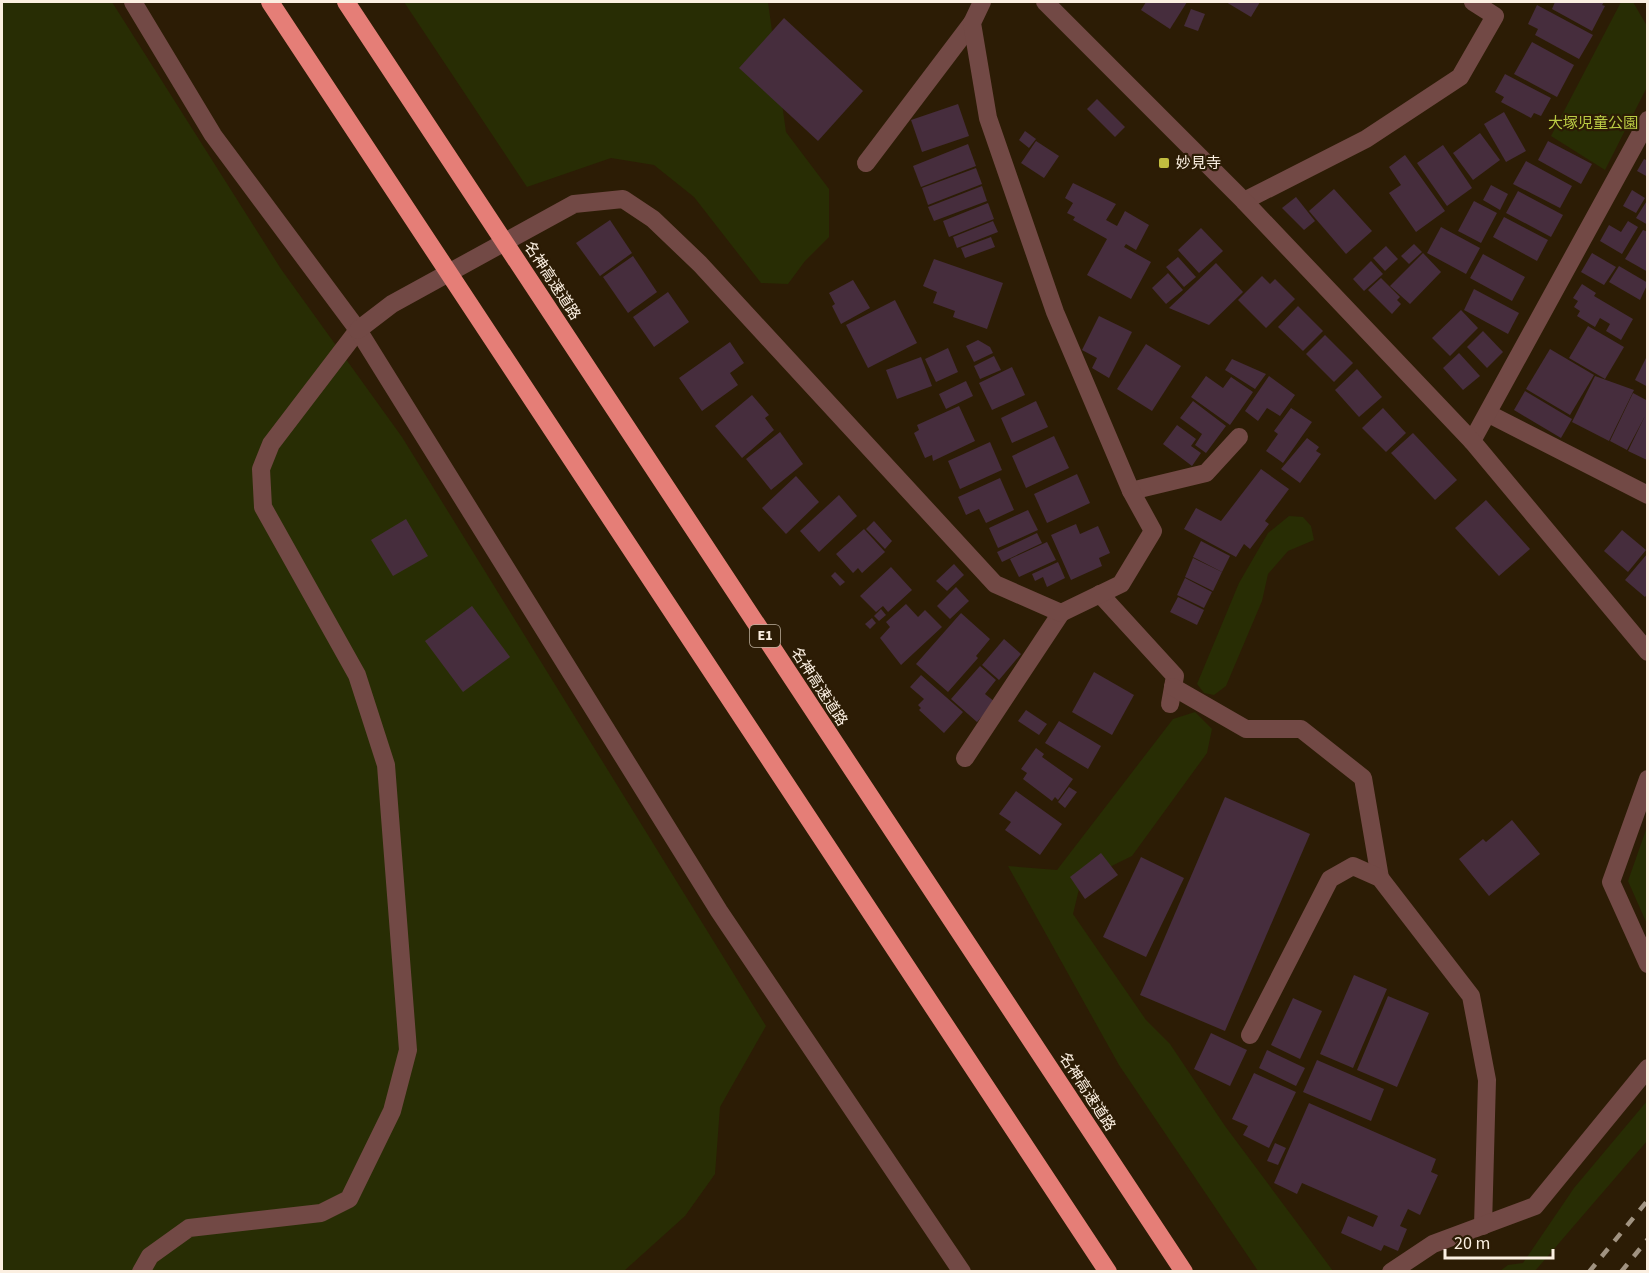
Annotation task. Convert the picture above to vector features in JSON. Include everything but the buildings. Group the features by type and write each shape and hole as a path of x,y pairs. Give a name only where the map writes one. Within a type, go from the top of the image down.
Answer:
{"highway":[{"path":"270,2 1108,1272"},
{"name":"名神高速道路","path":"346,2 1184,1272"}],"street":[{"path":"133,2 213,135 358,330 719,911 962,1272"},
{"path":"866,163 972,23 982,2"},
{"path":"1045,2 1244,201 1472,441 1647,652"},
{"path":"1244,201 1366,139 1460,77 1495,16 1473,2"},
{"path":"965,758 1061,613 1121,584 1153,531 1131,491 1055,312 988,118 972,23"},
{"path":"1472,441 1489,414 1647,120"},
{"path":"141,1272 150,1256 189,1228 321,1213 349,1199 392,1111 408,1050 386,765 357,675 263,507 261,470 271,444 358,330 392,304 574,204 623,199 653,219 700,264 995,584 1061,613"},
{"path":"1489,414 1647,495"},
{"path":"1131,491 1206,473 1239,437"},
{"path":"1100,594 1175,676 1172,695 1246,729 1300,729 1363,778 1380,878 1471,996 1487,1080 1483,1226"},
{"path":"1647,779 1611,882 1647,964"},
{"path":"1250,1035 1330,879 1353,866 1380,878"},
{"path":"1391,1272 1433,1244 1536,1206 1647,1068"}],"green space":[{"path":"2,2 112,2 281,269 402,437 766,1026 720,1107 715,1174 685,1216 624,1271 2,1272"},
{"path":"404,2 768,2 786,132 829,189 829,237 805,261 788,284 761,283 694,197 654,165 611,158 527,187"},
{"name":"大塚児童公園","path":"1621,2 1633,2 1647,26 1647,87 1605,170 1551,136"},
{"path":"1289,516 1303,517 1311,526 1314,540 1288,551 1268,574 1262,601 1226,686 1214,695 1204,693 1197,684 1239,583 1268,533"},
{"path":"1195,712 1212,729 1207,753 1132,856 1081,881 1073,914 1146,1020 1170,1044 1225,1126 1333,1271 1258,1271 1119,1065 1008,866 1057,870 1173,719"},
{"path":"1648,828 1647,924 1628,881"},
{"path":"1647,1101 1647,1141 1535,1271 1500,1271 1508,1265 1523,1263 1574,1188"}],"railway":[{"path":"1589,1272 1648,1200"},
{"path":"1621,1272 1648,1239"}],"place":[{"name":"妙見寺","path":"1164,163"}]}
